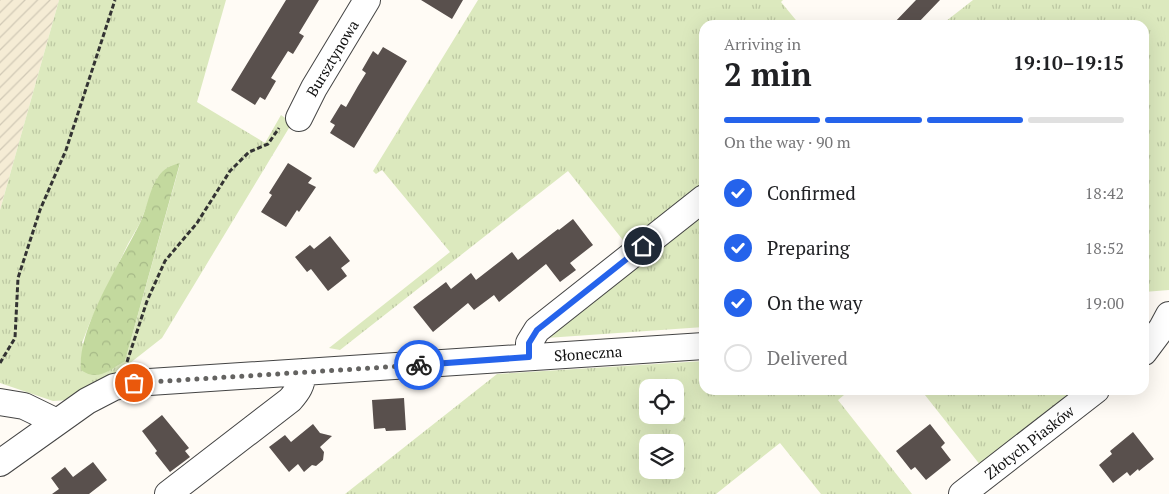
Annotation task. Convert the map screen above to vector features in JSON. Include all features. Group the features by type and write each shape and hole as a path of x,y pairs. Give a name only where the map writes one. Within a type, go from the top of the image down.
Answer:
{"street":[{"name":"Bursztynowa","path":"300,118 314,88 367,0"},
{"path":"529,357 529,343 537,330 699,202"},
{"path":"1149,317 1169,315"},
{"path":"1149,345 1169,315"},
{"name":"Słoneczna","path":"0,463 87,402 118,377 149,381 699,346"},
{"path":"168,494 290,400 302,383 303,372"},
{"name":"Złotych Piasków","path":"962,494 1090,395"},
{"path":"0,402 24,406 57,422"}],"path":[{"path":"0,363 15,338 18,278 40,210 66,150 115,0"},
{"path":"118,377 127,362 147,301 165,261 198,223 230,171 249,152 268,144 280,126 300,118"}],"shaded area":[{"path":"0,0 59,0 0,210"}],"green space":[{"path":"59,0 226,0 197,102 265,143 281,115 292,123 162,338 102,385 70,400 53,401 0,383 0,210","holes":["180,163 125,361 82,343 90,322 140,223 158,177"]},
{"path":"478,0 783,0 781,2 796,20 699,20 699,196 630,249 568,171 340,350 329,348 450,252 382,170 376,174 373,171"},
{"path":"973,0 1169,0 1169,290 1149,292 1149,20 947,20"},
{"path":"180,163 125,361 109,371 98,375 87,373 81,370 82,353 93,315 140,223 155,182 165,169"},
{"path":"699,217 699,327 546,338"},
{"path":"699,361 699,395 844,395 838,400 912,494 821,494 780,443 716,494 345,494 497,374"},
{"path":"925,395 1073,395 981,466"}],"building":[{"path":"286,0 319,0 299,33 304,36 293,54 288,51 271,78 276,81 265,100 260,97 255,105 231,90"},
{"path":"421,0 463,0 452,19"},
{"path":"916,0 940,0 921,20 897,20"},
{"path":"383,47 407,61 354,148 330,133 335,125 330,122 341,104 346,107 366,73 362,70 373,51 378,55"},
{"path":"288,163 312,178 308,183 316,187 286,227 261,212 272,195 269,193"},
{"path":"573,219 593,245 570,263 576,270 560,282 546,264 499,302 494,295 474,310 468,303 433,332 413,307 446,282 451,289 471,273 476,280 512,252 518,260"},
{"path":"330,236 350,261 341,268 347,276 328,291 311,269 307,272 295,257 310,245 314,249"},
{"path":"404,398 406,430 386,431 385,428 374,429 372,400"},
{"path":"162,415 189,448 185,451 190,457 170,472 155,453 157,451 142,431"},
{"path":"313,424 320,433 332,436 320,447 324,452 323,460 316,466 312,465 304,472 298,464 289,472 269,447 285,435 291,442"},
{"path":"930,424 945,443 941,447 951,460 926,480 915,467 911,470 896,451"},
{"path":"1133,432 1154,459 1139,471 1138,469 1130,476 1127,472 1113,483 1099,465 1112,454 1110,451"},
{"path":"93,462 107,480 89,494 52,494 59,489 51,478 65,467 73,477"}],"way so far":[{"path":"134,383 419,365"}],"route":[{"path":"419,365 529,357 529,343 537,330 643,246"}]}
